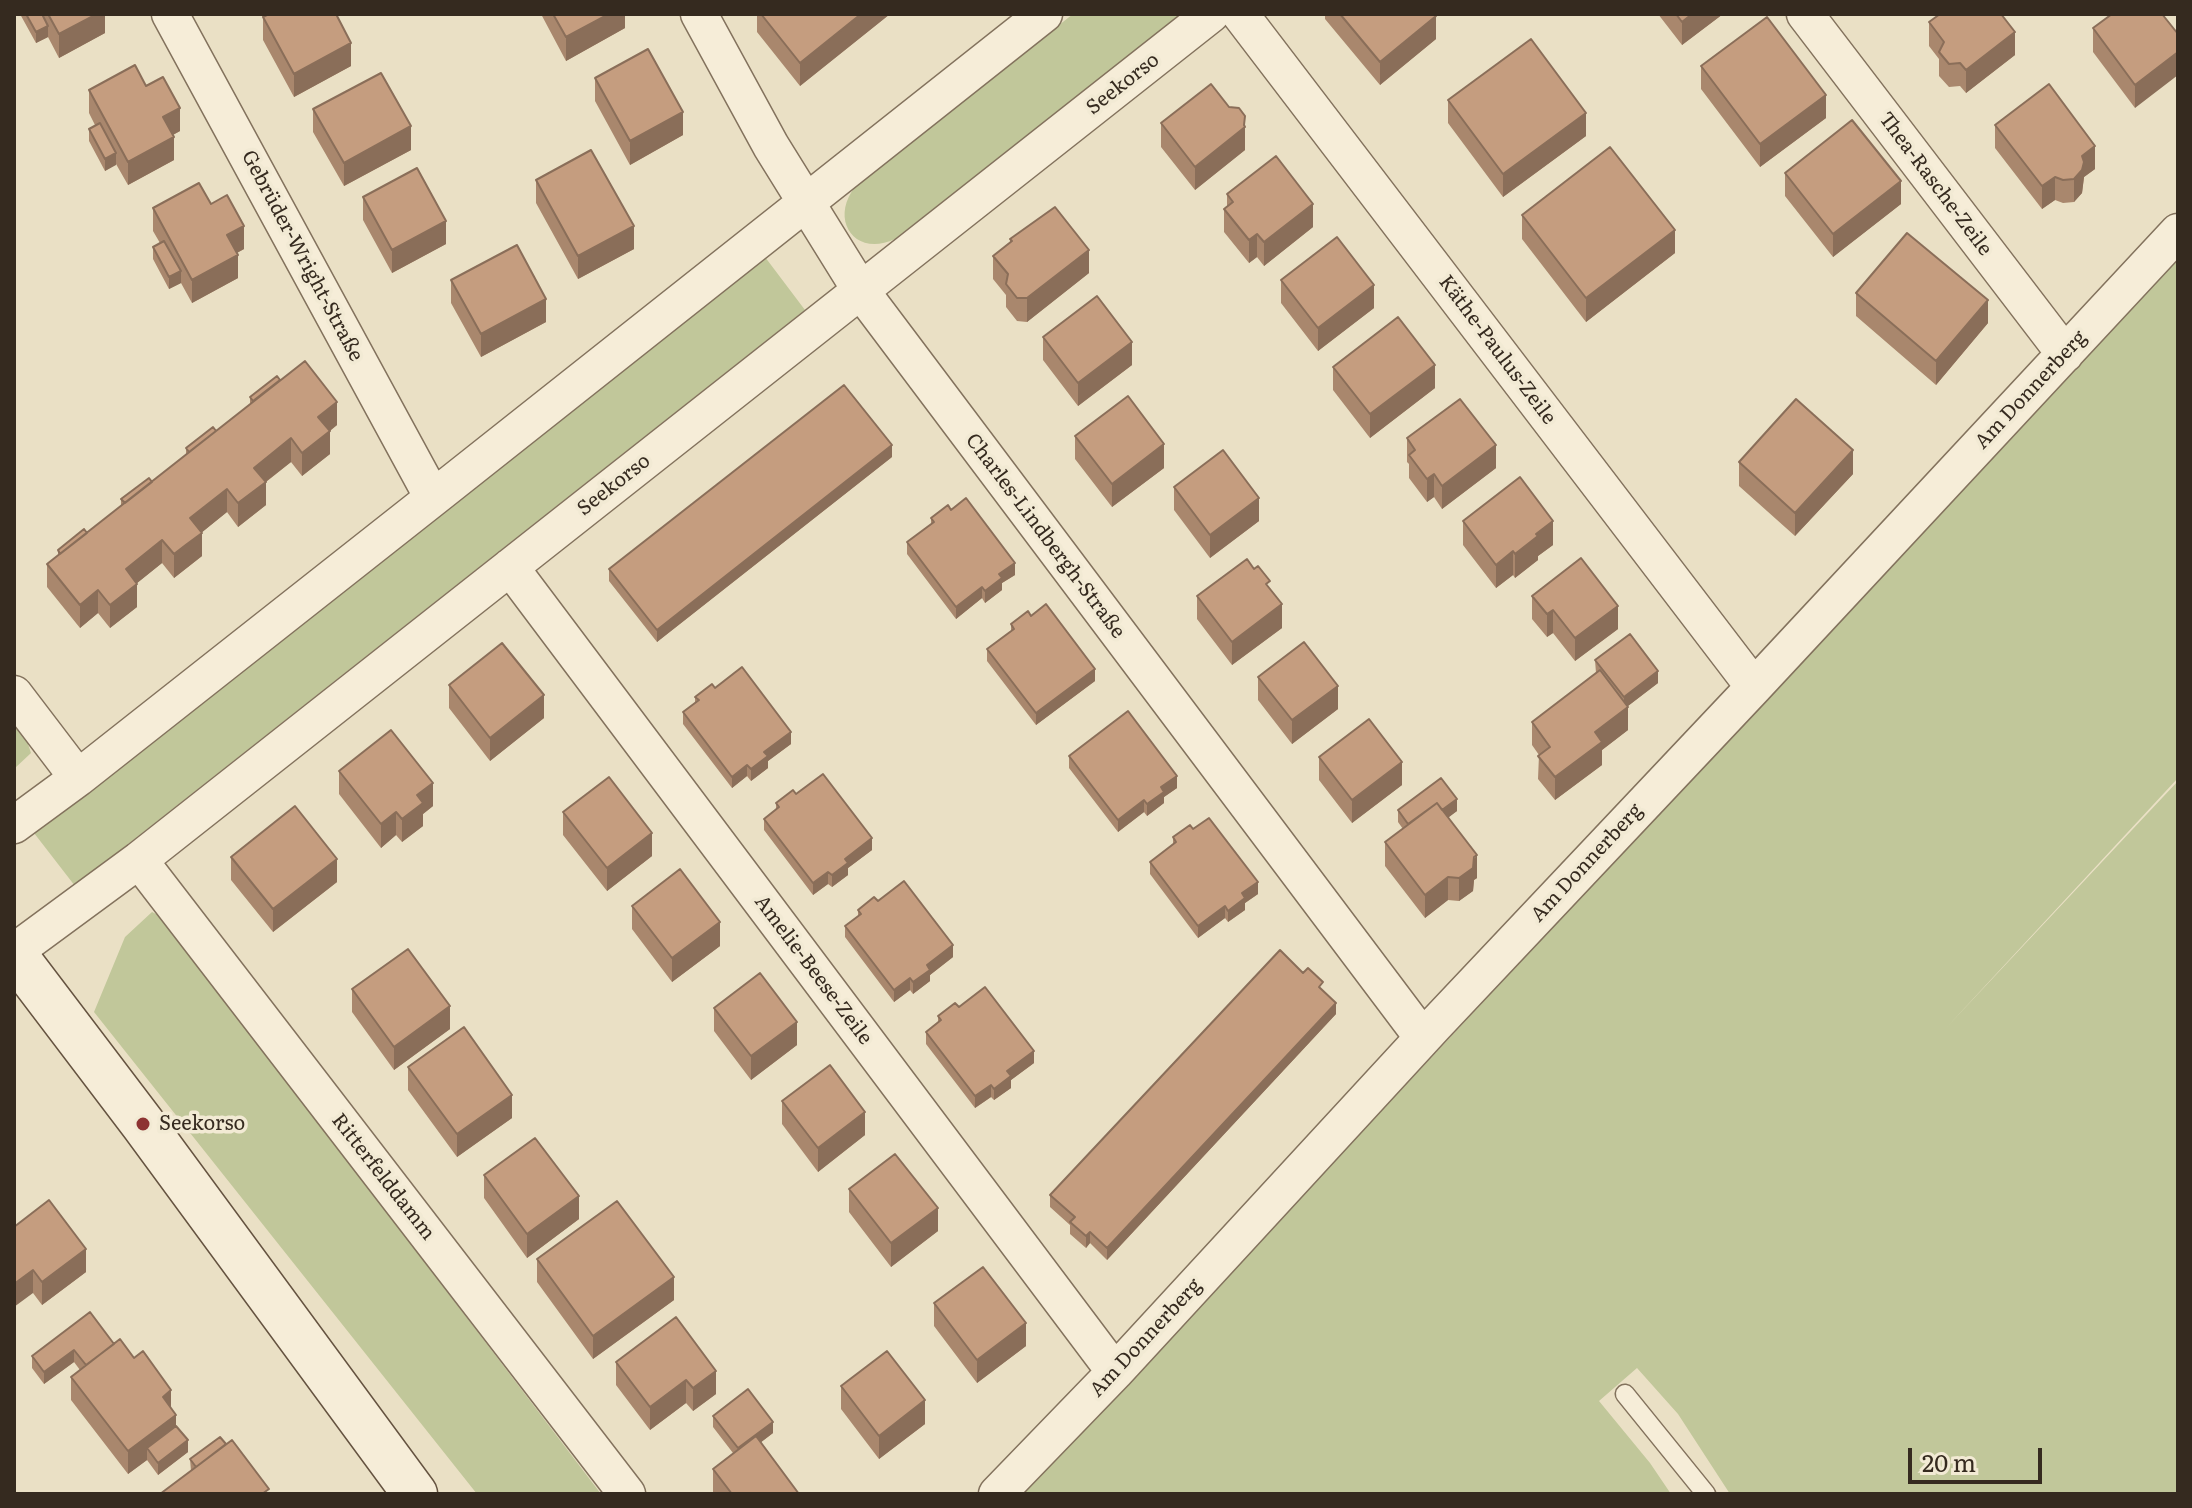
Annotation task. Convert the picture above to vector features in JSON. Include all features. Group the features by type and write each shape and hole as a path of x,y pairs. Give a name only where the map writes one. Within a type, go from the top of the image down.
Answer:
{"main road":[{"path":"14,953 415,1494"}],"street":[{"name":"Gebrüder-Wright-Straße","path":"170,14 433,498"},
{"name":"Charles-Lindbergh-Straße","path":"699,14 771,146 861,291 1423,1038"},
{"path":"14,825 78,778 1044,14"},
{"name":"Seekorso","path":"14,953 139,860 1211,14"},
{"name":"Käthe-Paulus-Zeile","path":"1240,14 1754,687"},
{"name":"Thea-Rasche-Zeile","path":"1805,14 2065,354"},
{"name":"Am Donnerberg","path":"997,1494 1115,1372 1423,1038 2178,232"},
{"name":"Amelie-Beese-Zeile","path":"510,567 1115,1372"},
{"path":"14,694 78,778"},
{"name":"Ritterfelddamm","path":"139,860 627,1494"}],"lane":[{"path":"1625,1394 1706,1494"}],"green space":[{"path":"1073,14 1181,14 895,239 881,244 858,240 850,232 845,212 855,187"},
{"path":"765,257 805,310 75,886 34,833"},
{"path":"2178,259 2178,778 1946,1028 2178,781 2178,1494 1730,1494 1678,1414 1637,1368 1599,1401 1671,1494 1023,1494"},
{"path":"14,722 26,738 31,753 14,769"},
{"path":"152,912 162,917 601,1494 477,1494 94,1012 125,937"}],"building":[{"path":"26,14 42,14 48,26 36,32"},
{"path":"48,14 97,14 59,34"},
{"path":"269,14 336,14 351,43 294,74 263,17"},
{"path":"553,14 609,14 566,37"},
{"path":"761,14 861,14 800,63"},
{"path":"1340,14 1435,14 1436,16 1380,62"},
{"path":"1676,14 1692,14 1682,22"},
{"path":"1940,14 2001,14 2015,32 1966,70 1960,63 1949,64 1939,52 1944,42 1929,22"},
{"path":"2112,14 2162,14 2178,34 2178,52 2135,85 2093,28"},
{"path":"1767,17 1826,95 1760,144 1701,66"},
{"path":"1531,39 1586,113 1503,174 1448,100"},
{"path":"648,49 683,112 630,141 595,78"},
{"path":"135,65 146,86 163,77 180,108 163,117 174,137 128,162 89,90"},
{"path":"381,73 411,126 344,163 313,109"},
{"path":"1211,84 1229,107 1239,108 1245,116 1245,127 1195,167 1161,123"},
{"path":"2049,84 2095,146 2082,156 2082,170 2074,179 2055,177 2042,186 1995,125"},
{"path":"1852,120 1901,181 1833,234 1785,173"},
{"path":"100,123 116,153 105,159 89,129"},
{"path":"1610,147 1675,230 1586,298 1522,215"},
{"path":"591,150 634,226 578,256 536,180"},
{"path":"1276,156 1313,204 1264,242 1257,234 1249,240 1224,209 1233,202 1227,194"},
{"path":"417,168 446,221 392,250 363,197"},
{"path":"199,183 211,204 227,195 244,226 227,235 238,255 192,280 153,208"},
{"path":"1055,207 1089,250 1027,298 1017,298 1006,284 1008,274 993,256 1012,241 1010,239"},
{"path":"1907,233 1988,300 1936,361 1856,293"},
{"path":"1337,237 1374,285 1318,328 1281,280"},
{"path":"164,241 181,271 169,277 153,247"},
{"path":"517,245 546,299 481,334 451,280"},
{"path":"1097,296 1132,342 1078,383 1043,337"},
{"path":"1398,317 1435,365 1370,414 1333,367"},
{"path":"305,361 337,402 318,417 330,431 302,453 291,438 254,468 266,482 238,503 227,489 190,518 202,533 174,554 162,540 126,569 137,584 110,605 98,590 80,605 47,564"},
{"path":"277,376 280,380 253,401 250,397"},
{"path":"844,385 892,445 657,630 609,569"},
{"path":"1128,396 1164,444 1112,484 1075,436"},
{"path":"1460,399 1496,445 1442,486 1434,474 1427,479 1409,455 1415,450 1407,438"},
{"path":"1796,399 1853,450 1795,513 1739,462"},
{"path":"213,427 216,431 189,452 186,448"},
{"path":"1223,450 1259,498 1210,535 1174,487"},
{"path":"1520,477 1553,521 1515,554 1513,551 1496,565 1463,521"},
{"path":"149,478 152,482 125,503 121,499"},
{"path":"966,498 1015,563 999,574 1002,578 985,591 982,587 956,607 907,542 934,522 931,518 948,505 951,510"},
{"path":"84,529 87,533 60,554 58,550"},
{"path":"1581,558 1618,606 1575,638 1553,610 1547,614 1532,596"},
{"path":"1247,559 1254,569 1258,566 1270,581 1266,584 1282,604 1232,642 1197,596"},
{"path":"1046,604 1095,669 1036,713 987,649 1014,629 1011,624 1028,611 1031,616"},
{"path":"1630,634 1658,671 1624,697 1595,660"},
{"path":"1304,642 1338,686 1292,720 1258,677"},
{"path":"502,643 544,695 490,738 449,685"},
{"path":"742,667 791,732 764,752 768,756 751,769 747,765 732,777 683,712 699,700 695,697 712,684 715,688"},
{"path":"1600,670 1628,707 1595,732 1602,742 1555,777 1538,756 1550,747 1532,722"},
{"path":"1128,711 1177,776 1161,787 1164,792 1147,804 1144,800 1118,820 1069,756"},
{"path":"1369,719 1402,762 1352,800 1319,757"},
{"path":"391,730 433,783 417,795 423,803 402,819 396,812 381,824 339,771"},
{"path":"823,774 872,838 845,859 848,863 832,875 828,872 813,883 764,819 779,807 776,803 793,790 796,794"},
{"path":"609,777 652,833 607,868 563,812"},
{"path":"1441,778 1457,799 1442,810 1437,803 1408,824 1398,810"},
{"path":"1437,803 1477,855 1473,868 1459,878 1448,877 1425,895 1385,842"},
{"path":"295,806 337,859 273,909 231,857"},
{"path":"1209,818 1258,882 1242,893 1245,898 1228,911 1225,906 1198,926 1150,862 1176,842 1173,837 1190,825 1193,829"},
{"path":"680,869 720,922 672,958 632,906"},
{"path":"904,881 953,945 927,965 930,970 913,982 910,978 894,990 845,926 861,914 858,910 874,897 878,901"},
{"path":"408,949 450,1006 394,1047 352,989"},
{"path":"1280,950 1303,973 1308,968 1323,982 1319,987 1336,1003 1107,1248 1090,1232 1086,1236 1070,1222 1075,1217 1050,1195"},
{"path":"760,973 797,1022 751,1056 714,1008"},
{"path":"985,987 1034,1051 1007,1071 1011,1076 994,1089 991,1085 975,1096 926,1032 941,1020 938,1016 955,1003 959,1007"},
{"path":"464,1027 512,1095 457,1134 408,1067"},
{"path":"830,1065 865,1112 818,1148 782,1101"},
{"path":"535,1138 579,1196 527,1234 484,1175"},
{"path":"895,1154 938,1208 891,1243 849,1189"},
{"path":"49,1200 86,1249 42,1282 33,1270 14,1284 14,1227"},
{"path":"617,1201 674,1277 593,1336 537,1259"},
{"path":"983,1267 1026,1323 977,1360 934,1303"},
{"path":"90,1312 114,1344 86,1365 74,1350 44,1372 32,1356"},
{"path":"676,1317 716,1371 693,1388 686,1380 650,1407 616,1362"},
{"path":"120,1339 134,1358 143,1351 171,1390 163,1397 176,1415 128,1451 71,1377"},
{"path":"887,1351 925,1400 879,1436 841,1386"},
{"path":"748,1389 773,1422 738,1448 713,1416"},
{"path":"176,1426 188,1440 158,1463 147,1448"},
{"path":"756,1436 799,1494 732,1494 713,1469"},
{"path":"220,1437 226,1444 196,1467 190,1459"},
{"path":"232,1440 269,1489 262,1494 160,1494"}],"place":[{"name":"Seekorso","path":"143,1124"}]}
